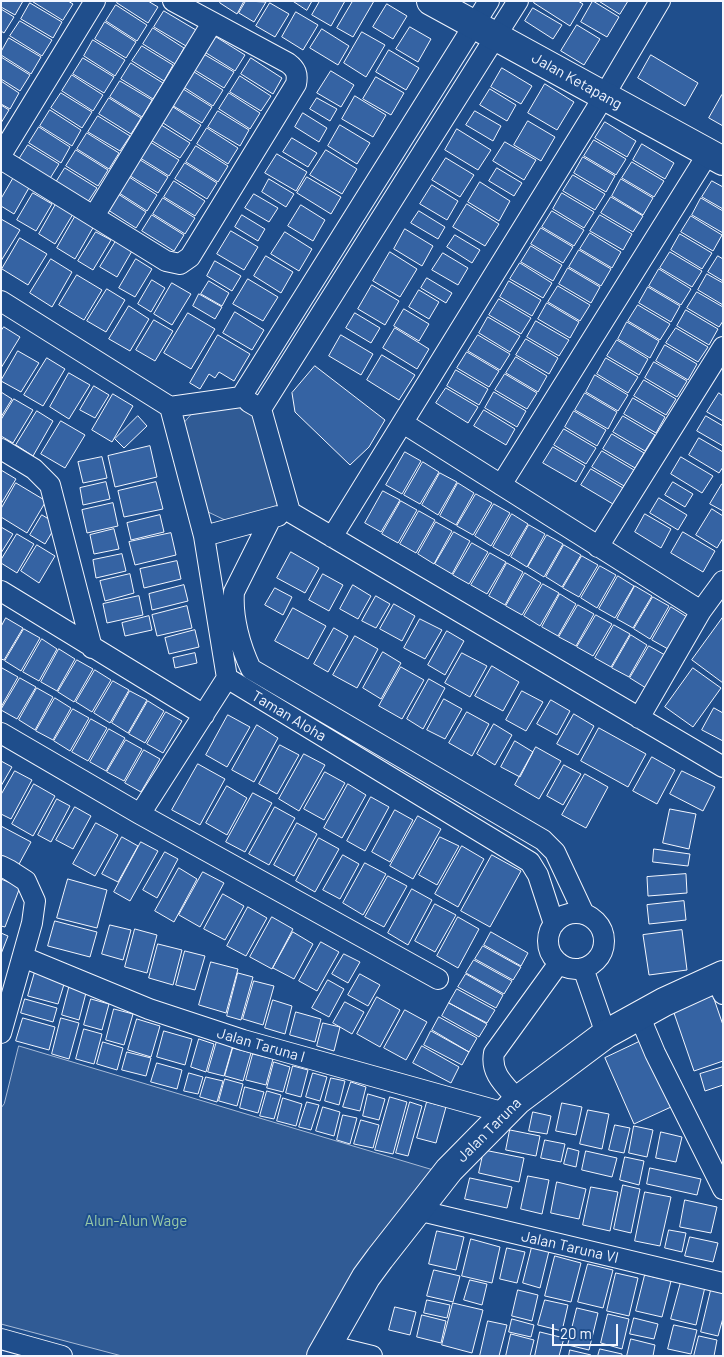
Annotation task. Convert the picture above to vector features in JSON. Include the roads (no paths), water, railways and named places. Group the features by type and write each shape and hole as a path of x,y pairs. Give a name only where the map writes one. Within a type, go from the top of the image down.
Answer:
{"street":[{"path":"1,155 95,1"},
{"path":"1,159 166,261 180,264 190,257 296,84 298,77 294,67 173,1"},
{"name":"Jalan Ketapang","path":"431,1 716,157"},
{"path":"281,515 261,409 485,31 490,1"},
{"path":"241,397 485,31 518,1"},
{"path":"332,537 660,1"},
{"path":"94,216 212,22"},
{"path":"501,485 716,157"},
{"path":"1,301 170,407 241,397 261,409"},
{"path":"598,546 723,347"},
{"path":"140,814 227,678 204,536 170,407"},
{"path":"403,423 701,611"},
{"path":"1,449 34,469 50,485 92,648"},
{"path":"204,536 281,515 332,537 723,767"},
{"name":"Taman Aloha","path":"281,515 234,592 233,603 242,644 251,669 543,840 555,852 584,914"},
{"path":"639,718 701,611 723,581"},
{"path":"1,591 92,648 204,714"},
{"name":"Taman Aloha","path":"227,678 530,862 538,875 554,924"},
{"path":"1,733 140,814 438,979"},
{"path":"1,866 26,881 35,901 32,923 23,958 6,1002 1,1033"},
{"path":"573,913 584,914 592,918 603,932 604,941 598,958 592,964 583,968 575,969 558,963 549,949 548,940 554,924 562,917 573,913"},
{"name":"Jalan Taruna I","path":"23,958 149,1009 243,1040 512,1106"},
{"path":"512,1106 492,1062 494,1053 558,963"},
{"path":"583,968 606,1034"},
{"name":"Jalan Taruna","path":"324,1350 366,1277 417,1210 449,1170 512,1106 606,1034 640,1015 716,982"},
{"path":"640,1015 655,1053 723,1189"},
{"name":"Jalan Taruna VI","path":"417,1210 723,1283"},
{"path":"1,1340 62,1356"},
{"path":"324,1350 372,1356"}],"park label":[{"name":"Alun-Alun Wage","path":"136,1221"}]}
